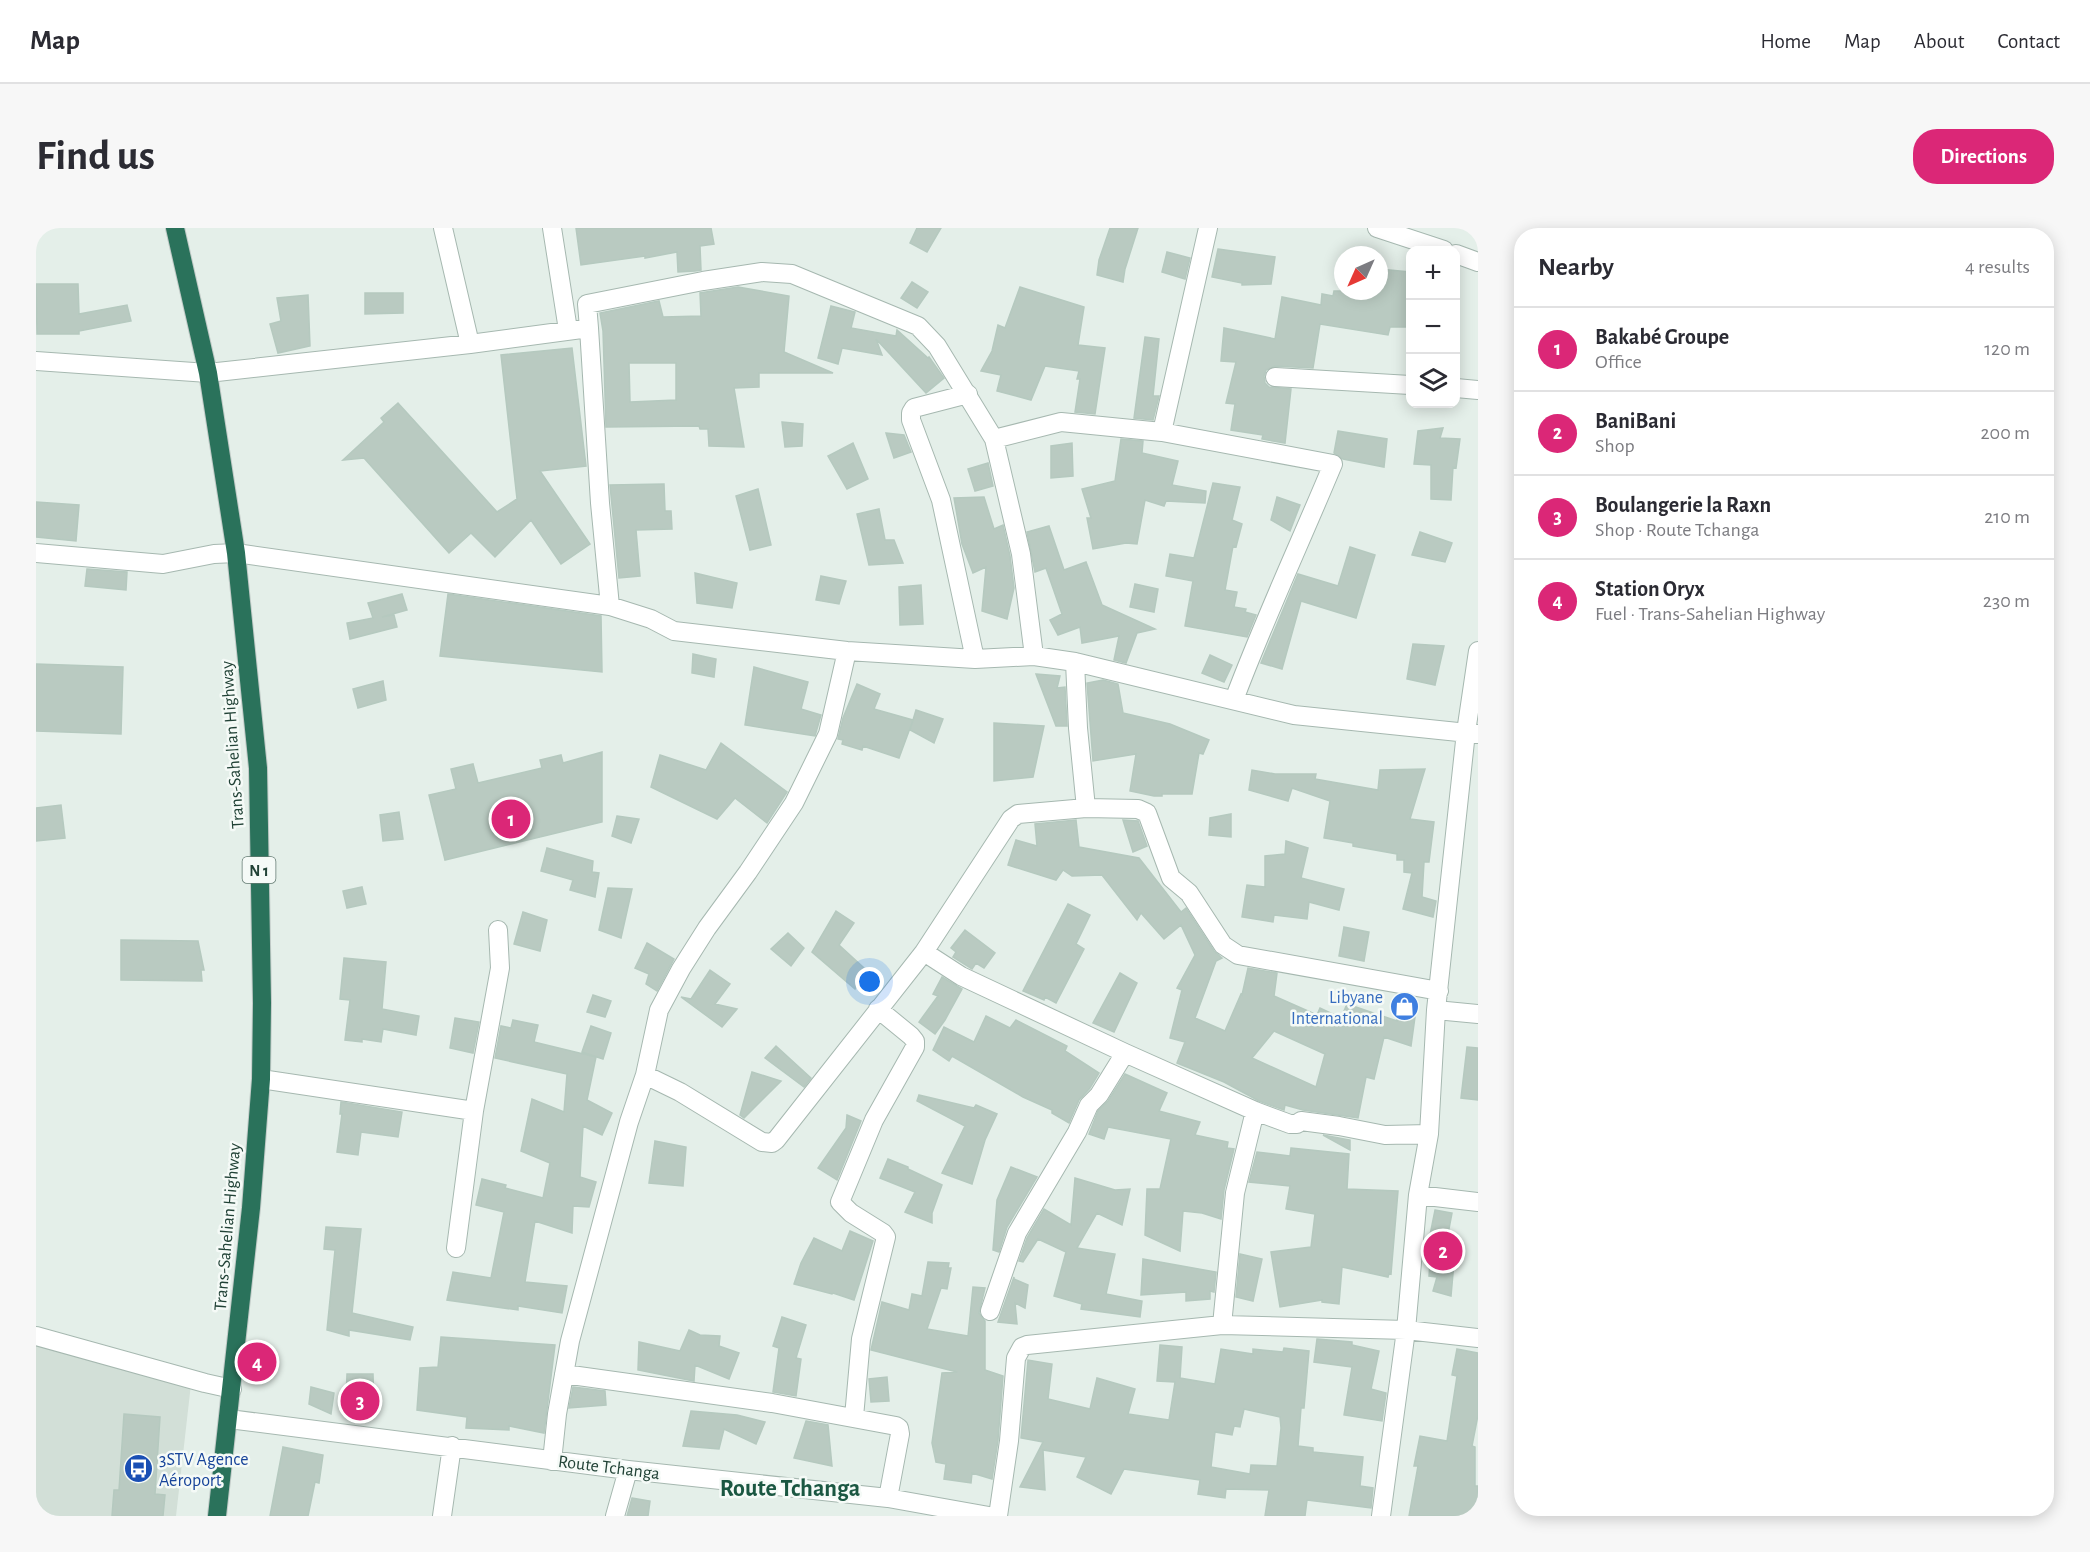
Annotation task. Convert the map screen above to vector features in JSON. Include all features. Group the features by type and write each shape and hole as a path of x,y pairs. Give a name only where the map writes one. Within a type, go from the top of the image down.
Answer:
{"highway":[{"name":"Trans-Sahelian Highway","path":"175,228 208,373 236,553 258,768 261,1078 251,1208 217,1516"}],"street":[{"path":"443,228 470,345"},
{"path":"552,228 568,330"},
{"path":"1162,432 1208,228"},
{"path":"1377,228 1432,246"},
{"path":"1460,256 1478,262"},
{"path":"610,606 600,503 587,304 762,272 792,274 918,326 937,346 968,394 994,439 1021,554 1034,656"},
{"path":"36,361 208,373 470,345 589,328"},
{"path":"1275,377 1406,386"},
{"path":"1460,388 1478,390"},
{"path":"968,394 914,408 911,412 911,420 941,500 975,659"},
{"path":"994,439 1061,422 1162,432 1334,464 1256,640 1234,700"},
{"path":"36,553 163,564 214,554 236,553 610,606 651,619 674,631 847,651 975,659 1034,656 1075,662 1294,715 1472,733"},
{"path":"552,1461 570,1341 629,1122 645,1075 659,1010 707,928 748,872 794,802 828,734 847,651"},
{"path":"1381,1516 1406,1330 1418,1195 1429,1134 1436,1010 1472,733 1478,651"},
{"path":"1075,662 1078,728 1086,808"},
{"path":"645,1075 680,1092 762,1142 772,1143 924,952 1011,819 1018,814 1086,808 1138,809 1147,813 1171,878 1189,893 1223,945 1229,950 1238,954 1439,991"},
{"path":"456,1248 474,1111 500,968 498,930"},
{"path":"924,952 962,976 1125,1053 1255,1111 1290,1124 1302,1121 1385,1135 1429,1134"},
{"path":"854,1417 861,1339 886,1237 851,1213 840,1202 874,1120 915,1047 915,1041 911,1036 878,1009"},
{"path":"1436,1010 1478,1014"},
{"path":"990,1311 1017,1233 1077,1132 1089,1105 1099,1095 1125,1053"},
{"path":"261,1078 474,1111"},
{"path":"1222,1325 1235,1193 1255,1111"},
{"path":"1418,1195 1478,1202"},
{"path":"998,1516 1016,1358 1022,1347 1027,1345 1222,1325 1406,1330 1478,1338"},
{"path":"36,1336 232,1389"},
{"path":"564,1374 772,1403 854,1417 899,1428 900,1434 888,1498"},
{"name":"Route Tchanga","path":"229,1419 452,1446 552,1461 888,1498 948,1513 989,1516"},
{"path":"442,1516 452,1446"},
{"path":"615,1516 628,1470"}],"shaded area":[{"path":"36,1344 191,1384 176,1516 36,1516"}],"building":[{"path":"576,228 711,228 714,244 700,246 701,270 695,271 678,272 677,252 581,265"},
{"path":"917,228 941,228 927,252 910,243"},
{"path":"1110,228 1138,228 1123,282 1097,275 1099,260"},
{"path":"1218,249 1275,257 1271,284 1242,285 1242,283 1212,277"},
{"path":"1167,252 1190,258 1185,279 1162,272"},
{"path":"1388,270 1406,272 1406,327 1390,327 1388,335 1320,324 1313,368 1275,366 1266,370 1264,376 1265,383 1269,387 1291,389 1285,443 1262,439 1263,435 1231,430 1235,404 1226,403 1236,362 1221,361 1224,328 1275,339 1282,297 1321,305 1322,294 1333,296 1334,291 1334,300 1388,300"},
{"path":"912,282 928,292 917,308 901,298"},
{"path":"36,284 78,284 79,314 127,305 131,321 79,331 79,334 37,334"},
{"path":"738,287 789,296 784,352 833,373 759,373 759,387 734,388 744,447 709,446 708,429 700,429 699,426 606,427 603,331 600,313 659,301 663,317 701,316 700,293","holes":["629,363 676,363 676,400 630,402"]},
{"path":"1020,287 1084,307 1078,345 1105,348 1095,414 1075,412 1079,371 1045,366 1031,400 997,391 1001,375 981,371 992,351 998,325 1005,328"},
{"path":"365,293 403,293 403,313 365,314"},
{"path":"308,295 310,346 278,353 270,324 281,321 277,298"},
{"path":"831,306 855,312 851,328 896,336 897,330 929,357 944,378 926,393 876,339 882,355 842,348 838,364 818,358"},
{"path":"1145,337 1159,339 1153,396 1159,396 1153,420 1134,418"},
{"path":"572,348 586,466 540,471 590,544 561,564 531,520 495,557 471,533 449,553 364,458 343,460 384,422 381,418 398,403 497,512 517,499 501,355"},
{"path":"782,422 803,424 802,446 785,447"},
{"path":"1443,428 1440,438 1460,439 1456,468 1453,467 1451,500 1431,499 1431,465 1414,464 1418,431"},
{"path":"1338,431 1387,439 1384,467 1343,459 1334,453"},
{"path":"886,433 904,435 911,452 894,458"},
{"path":"1121,439 1143,441 1142,453 1178,461 1172,485 1206,491 1205,503 1166,501 1164,506 1145,500 1137,544 1126,543 1093,549 1087,518 1091,518 1082,489 1115,481"},
{"path":"853,443 868,479 847,489 828,456"},
{"path":"1072,443 1073,476 1051,478 1051,446"},
{"path":"988,463 993,486 975,491 968,469"},
{"path":"1213,483 1240,487 1232,520 1242,524 1236,547 1233,546 1225,590 1237,592 1234,607 1246,609 1245,612 1256,615 1247,637 1185,626 1193,581 1166,576 1170,554 1194,558"},
{"path":"664,484 665,511 671,511 672,529 636,530 640,576 619,578 610,485"},
{"path":"758,489 771,545 750,550 736,496"},
{"path":"984,497 994,529 1003,525 1010,556 1014,588 1007,619 982,611 986,567 973,573 962,544 954,498"},
{"path":"1277,497 1300,505 1290,531 1271,520"},
{"path":"36,502 79,505 76,541 36,537"},
{"path":"879,509 885,540 894,540 903,563 869,565 857,514"},
{"path":"1049,526 1064,570 1086,562 1102,605 1155,629 1137,633 1126,663 1114,660 1119,636 1082,643 1080,627 1058,635 1050,620 1062,614 1046,568 1035,572 1027,532"},
{"path":"1420,532 1452,543 1445,562 1412,555"},
{"path":"1350,547 1375,555 1356,618 1301,601 1282,669 1261,663 1298,574 1338,586"},
{"path":"87,569 127,572 126,590 85,586"},
{"path":"695,573 737,583 732,608 697,603"},
{"path":"821,576 846,581 839,604 816,600"},
{"path":"1135,584 1158,589 1154,612 1130,607"},
{"path":"921,585 923,624 900,625 899,587"},
{"path":"402,594 407,610 382,617 394,615 397,627 350,639 347,623 373,618 368,603"},
{"path":"448,594 601,616 602,672 440,656"},
{"path":"1413,644 1444,646 1435,685 1407,679"},
{"path":"693,654 716,659 714,677 692,673"},
{"path":"1210,655 1232,665 1224,682 1202,673"},
{"path":"36,664 123,667 121,734 36,731"},
{"path":"754,667 808,682 801,709 821,715 815,736 745,725"},
{"path":"1036,674 1060,676 1057,688 1065,687 1067,726 1056,726"},
{"path":"1103,680 1118,684 1123,713 1170,724 1209,740 1203,754 1199,753 1192,794 1154,796 1130,791 1136,754 1093,761 1087,683"},
{"path":"383,681 386,700 358,708 353,689"},
{"path":"857,684 880,694 874,709 913,720 899,758 863,746 862,750 842,744 843,740 838,739 843,718"},
{"path":"916,710 943,719 934,743 910,730"},
{"path":"994,723 1044,726 1033,777 994,781"},
{"path":"721,743 787,792 767,823 735,798 717,819 651,787 660,755 706,770"},
{"path":"602,752 602,822 445,860 429,795 456,789 451,769 473,764 478,783 542,768 540,760 561,755 563,763"},
{"path":"1425,769 1410,819 1434,822 1429,862 1424,862 1422,897 1436,901 1433,917 1403,909 1412,873 1404,872 1404,860 1397,860 1397,854 1324,838 1330,801 1292,788 1288,801 1249,790 1252,770 1275,774 1316,774 1315,779 1378,790 1380,770"},
{"path":"61,805 65,838 36,841 36,808"},
{"path":"399,812 403,839 383,841 380,815"},
{"path":"1231,814 1231,837 1209,835 1210,818"},
{"path":"617,816 639,819 631,843 612,836"},
{"path":"1076,820 1079,847 1139,858 1181,912 1186,908 1214,951 1222,958 1216,961 1195,1018 1225,1031 1242,995 1248,968 1277,973 1274,996 1317,1015 1320,1008 1341,1018 1347,1004 1397,1021 1397,1017 1415,1017 1411,1046 1384,1037 1374,1079 1366,1077 1358,1118 1285,1105 1284,1110 1259,1101 1224,1082 1177,1063 1185,1042 1170,1038 1182,990 1177,988 1195,955 1181,925 1164,939 1141,913 1137,920 1102,875 1072,876 1063,870 1056,880 1008,865 1016,840 1037,846 1035,824","holes":["1274,1031 1325,1054 1316,1087 1252,1058"]},
{"path":"1123,820 1138,821 1147,846 1133,852"},
{"path":"1286,841 1308,848 1301,878 1344,889 1339,910 1309,902 1307,919 1274,915 1273,922 1242,917 1247,885 1265,887 1265,856 1285,854"},
{"path":"547,848 593,861 592,872 599,873 595,897 570,890 573,880 541,871"},
{"path":"362,887 366,904 347,908 343,891"},
{"path":"608,888 632,889 621,938 599,930"},
{"path":"1068,904 1090,915 1076,944 1084,949 1056,1003 1045,997 1044,1000 1023,991"},
{"path":"836,911 854,923 839,945 864,968 855,989 812,952"},
{"path":"523,912 547,920 540,951 514,944"},
{"path":"1344,927 1369,932 1364,961 1339,956"},
{"path":"965,930 995,953 984,968 976,963 972,969 953,957 956,952 951,948"},
{"path":"788,933 804,948 791,966 771,949"},
{"path":"121,940 198,941 204,970 201,970 202,981 121,980"},
{"path":"647,943 674,959 657,991 646,984 649,974 635,968"},
{"path":"344,958 386,962 382,1009 419,1016 416,1035 383,1029 381,1042 362,1039 362,1042 345,1040 350,1000 340,999"},
{"path":"710,970 730,984 715,1004 737,1009 722,1027 681,997 691,999"},
{"path":"1120,973 1137,983 1114,1032 1093,1023"},
{"path":"942,977 962,989 935,1034 919,1022 938,996 933,994"},
{"path":"593,995 611,1001 605,1017 587,1012"},
{"path":"986,1016 1010,1028 1016,1020 1067,1046 1065,1051 1099,1073 1079,1100 1069,1123 1052,1113 1052,1110 1023,1097 952,1056 949,1061 933,1050 944,1027 974,1042"},
{"path":"455,1018 479,1022 473,1053 450,1048"},
{"path":"513,1020 538,1025 534,1042 596,1057 587,1100 612,1113 602,1135 583,1126 580,1177 596,1182 589,1207 573,1206 572,1233 535,1221 525,1282 567,1286 562,1313 518,1306 518,1310 447,1300 453,1272 491,1278 504,1212 476,1205 482,1179 543,1198 550,1163 521,1151 532,1099 564,1112 567,1074 495,1058 501,1026 511,1028"},
{"path":"591,1026 611,1033 603,1059 582,1052"},
{"path":"776,1046 811,1078 804,1087 765,1058"},
{"path":"1467,1047 1478,1048 1478,1100 1461,1098"},
{"path":"752,1072 781,1081 744,1118 740,1115"},
{"path":"1125,1074 1167,1093 1159,1111 1200,1122 1195,1135 1228,1142 1227,1148 1234,1149 1224,1190 1221,1219 1202,1213 1183,1211 1180,1251 1145,1235 1147,1189 1160,1189 1171,1139 1108,1127 1104,1139 1089,1134 1098,1111 1108,1101"},
{"path":"919,1095 974,1108 976,1105 997,1114 985,1140 972,1184 942,1173 965,1126 917,1101"},
{"path":"341,1102 402,1112 398,1137 361,1132 358,1155 337,1152 342,1114 340,1114"},
{"path":"847,1115 861,1121 837,1180 818,1168 846,1128"},
{"path":"1323,1135 1350,1140 1350,1150"},
{"path":"655,1141 686,1147 683,1186 649,1183"},
{"path":"1291,1148 1349,1154 1347,1189 1398,1191 1391,1274 1389,1273 1388,1277 1342,1267 1339,1304 1322,1302 1322,1300 1280,1307 1271,1252 1311,1247 1315,1214 1286,1209 1290,1186 1249,1182 1257,1152 1290,1156"},
{"path":"888,1159 942,1185 932,1213 932,1223 905,1212 915,1192 880,1178"},
{"path":"1011,1167 1037,1177 1007,1227 999,1252 993,1250 997,1200"},
{"path":"1075,1178 1115,1190 1130,1189 1122,1225 1097,1213 1077,1248 1115,1254 1106,1294 1142,1301 1140,1317 1081,1309 1082,1304 1054,1296 1066,1252 1038,1239 1023,1262 1019,1261 1027,1238 1044,1209 1071,1225"},
{"path":"1435,1210 1452,1213 1447,1239 1456,1240 1451,1296 1433,1291 1437,1277 1429,1276 1432,1235 1430,1235"},
{"path":"326,1227 361,1229 352,1313 413,1327 410,1340 349,1330 349,1336 327,1330 335,1250 324,1249"},
{"path":"850,1231 873,1241 854,1300 794,1284 801,1263 814,1238 842,1251"},
{"path":"1240,1254 1262,1259 1253,1301 1236,1297"},
{"path":"1143,1259 1216,1272 1214,1292 1210,1291 1210,1299 1186,1301 1186,1292 1141,1295"},
{"path":"928,1262 949,1263 948,1268 951,1268 947,1289 941,1288 927,1329 968,1336 973,1287 985,1288 979,1313 985,1321 985,1370 1003,1376 998,1440 992,1479 972,1473 971,1483 944,1479 946,1464 936,1462 932,1443 942,1373 957,1372 871,1350 882,1302 909,1310 912,1294 922,1296"},
{"path":"1014,1277 1028,1285 1025,1308 1015,1303 1017,1324 998,1322"},
{"path":"782,1317 806,1325 796,1358 801,1359 796,1396 773,1392 779,1348 773,1346"},
{"path":"689,1330 700,1335 720,1336 719,1346 739,1353 729,1379 695,1365 694,1381 638,1370 639,1342 680,1351"},
{"path":"441,1337 555,1345 544,1433 509,1426 509,1430 466,1428 467,1417 417,1410 420,1368 438,1367"},
{"path":"1317,1339 1352,1342 1352,1345 1379,1351 1371,1389 1386,1393 1382,1421 1344,1415 1352,1367 1314,1362"},
{"path":"1160,1345 1182,1347 1180,1378 1215,1384 1221,1349 1253,1354 1253,1349 1283,1352 1284,1348 1309,1351 1298,1446 1313,1448 1313,1452 1363,1457 1360,1486 1373,1488 1371,1508 1307,1500 1305,1516 1265,1516 1269,1490 1226,1489 1225,1498 1198,1494 1200,1480 1124,1469 1111,1494 1077,1477 1086,1457 1043,1450 1045,1490 1020,1487 1043,1442 1021,1438 1028,1360 1052,1364 1048,1399 1090,1409 1097,1378 1135,1389 1128,1414 1169,1420 1175,1382 1157,1381","holes":["1244,1409 1280,1417 1277,1466 1251,1465 1250,1474 1211,1467 1215,1432 1232,1435 1234,1426 1240,1427"]},
{"path":"1457,1349 1478,1353 1478,1415 1472,1446 1475,1447 1478,1516 1409,1516 1418,1466 1414,1466 1420,1436 1447,1441 1457,1376 1452,1375"},
{"path":"347,1374 373,1374 374,1405 346,1400"},
{"path":"887,1377 889,1401 871,1402 869,1379"},
{"path":"311,1387 334,1393 331,1414 309,1404"},
{"path":"573,1387 605,1391 606,1405 569,1408"},
{"path":"691,1411 737,1415 765,1422 756,1444 724,1429 719,1449 683,1446"},
{"path":"124,1414 160,1417 155,1494 165,1495 163,1516 112,1516 114,1490 119,1490"},
{"path":"806,1421 828,1425 832,1466 794,1458"},
{"path":"283,1447 323,1455 319,1483 315,1482 308,1516 270,1516"},
{"path":"632,1498 650,1501 648,1516 627,1516"}],"place":[{"name":"Bakabé Groupe","path":"511,819"},
{"name":"Libyane International","path":"1404,1007"},
{"name":"BaniBani","path":"1443,1251"},
{"name":"Station Oryx","path":"257,1362"},
{"name":"Boulangerie la Raxn","path":"360,1401"},
{"name":"3STV Agence Aéroport","path":"138,1469"}],"district":[{"name":"Route Tchanga","path":"790,1488"}]}
